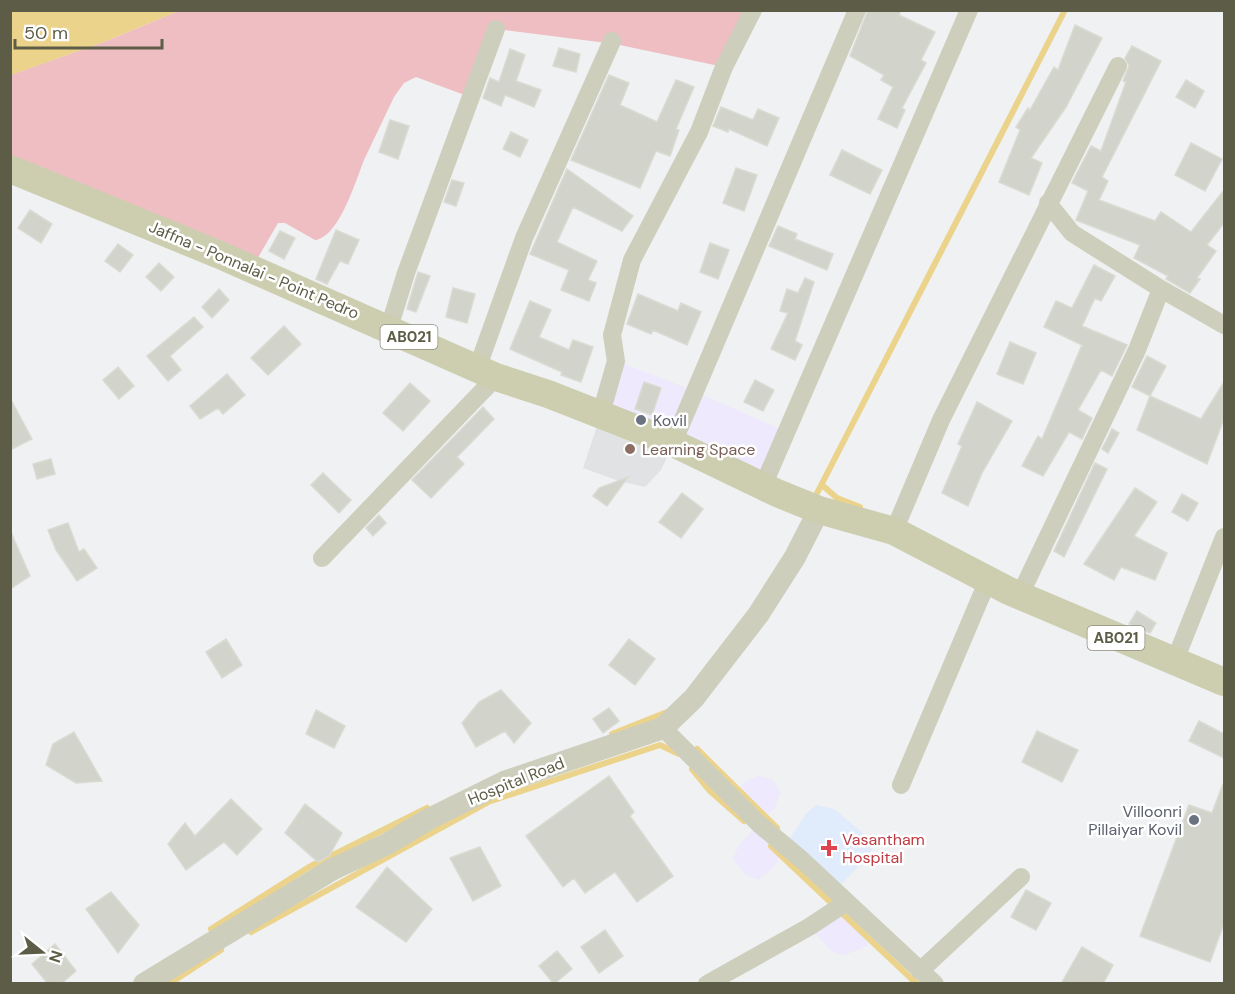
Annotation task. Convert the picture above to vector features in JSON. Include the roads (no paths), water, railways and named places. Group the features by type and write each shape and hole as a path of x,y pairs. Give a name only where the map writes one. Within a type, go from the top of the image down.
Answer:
{"main road":[{"name":"Jaffna - Ponnalai - Point Pedro","path":"10,169 220,255 487,373 549,394 600,417 673,443 819,510 894,531 1002,587 1174,663 1224,682"}],"street":[{"path":"600,417 616,362 612,335 632,260 699,132 724,67 753,10"},
{"path":"673,443 857,10"},
{"path":"763,486 969,10"},
{"path":"389,328 406,273 496,29"},
{"path":"322,558 487,373 524,238 612,41"},
{"path":"894,531 941,420 1118,66"},
{"path":"1048,203 1072,233 1161,289 1224,325"},
{"path":"901,785 1002,587 1137,350 1161,289"},
{"name":"Hospital Road","path":"144,984 333,869 387,844 429,819 504,782 663,728 694,698 758,615 795,557 819,510"},
{"path":"1174,663 1224,537"},
{"path":"663,728 745,811 935,984"},
{"path":"921,971 1022,878"},
{"path":"708,984 809,927 847,902"}],"waterway":[{"path":"813,501 1065,10"},
{"path":"822,485 837,498 860,507"},
{"path":"612,734 667,712"},
{"path":"251,932 488,802 660,745 679,754"},
{"path":"697,749 777,828"},
{"path":"692,769 710,791 744,821"},
{"path":"211,929 309,867 427,808"},
{"path":"771,846 917,984"},
{"path":"169,984 221,950"}],"place":[{"name":"Kovil","path":"641,420"},
{"name":"Learning Space","path":"630,449"},
{"name":"Villoonri Pillaiyar Kovil","path":"1194,820"},
{"name":"Vasantham Hospital","path":"829,848"}]}
